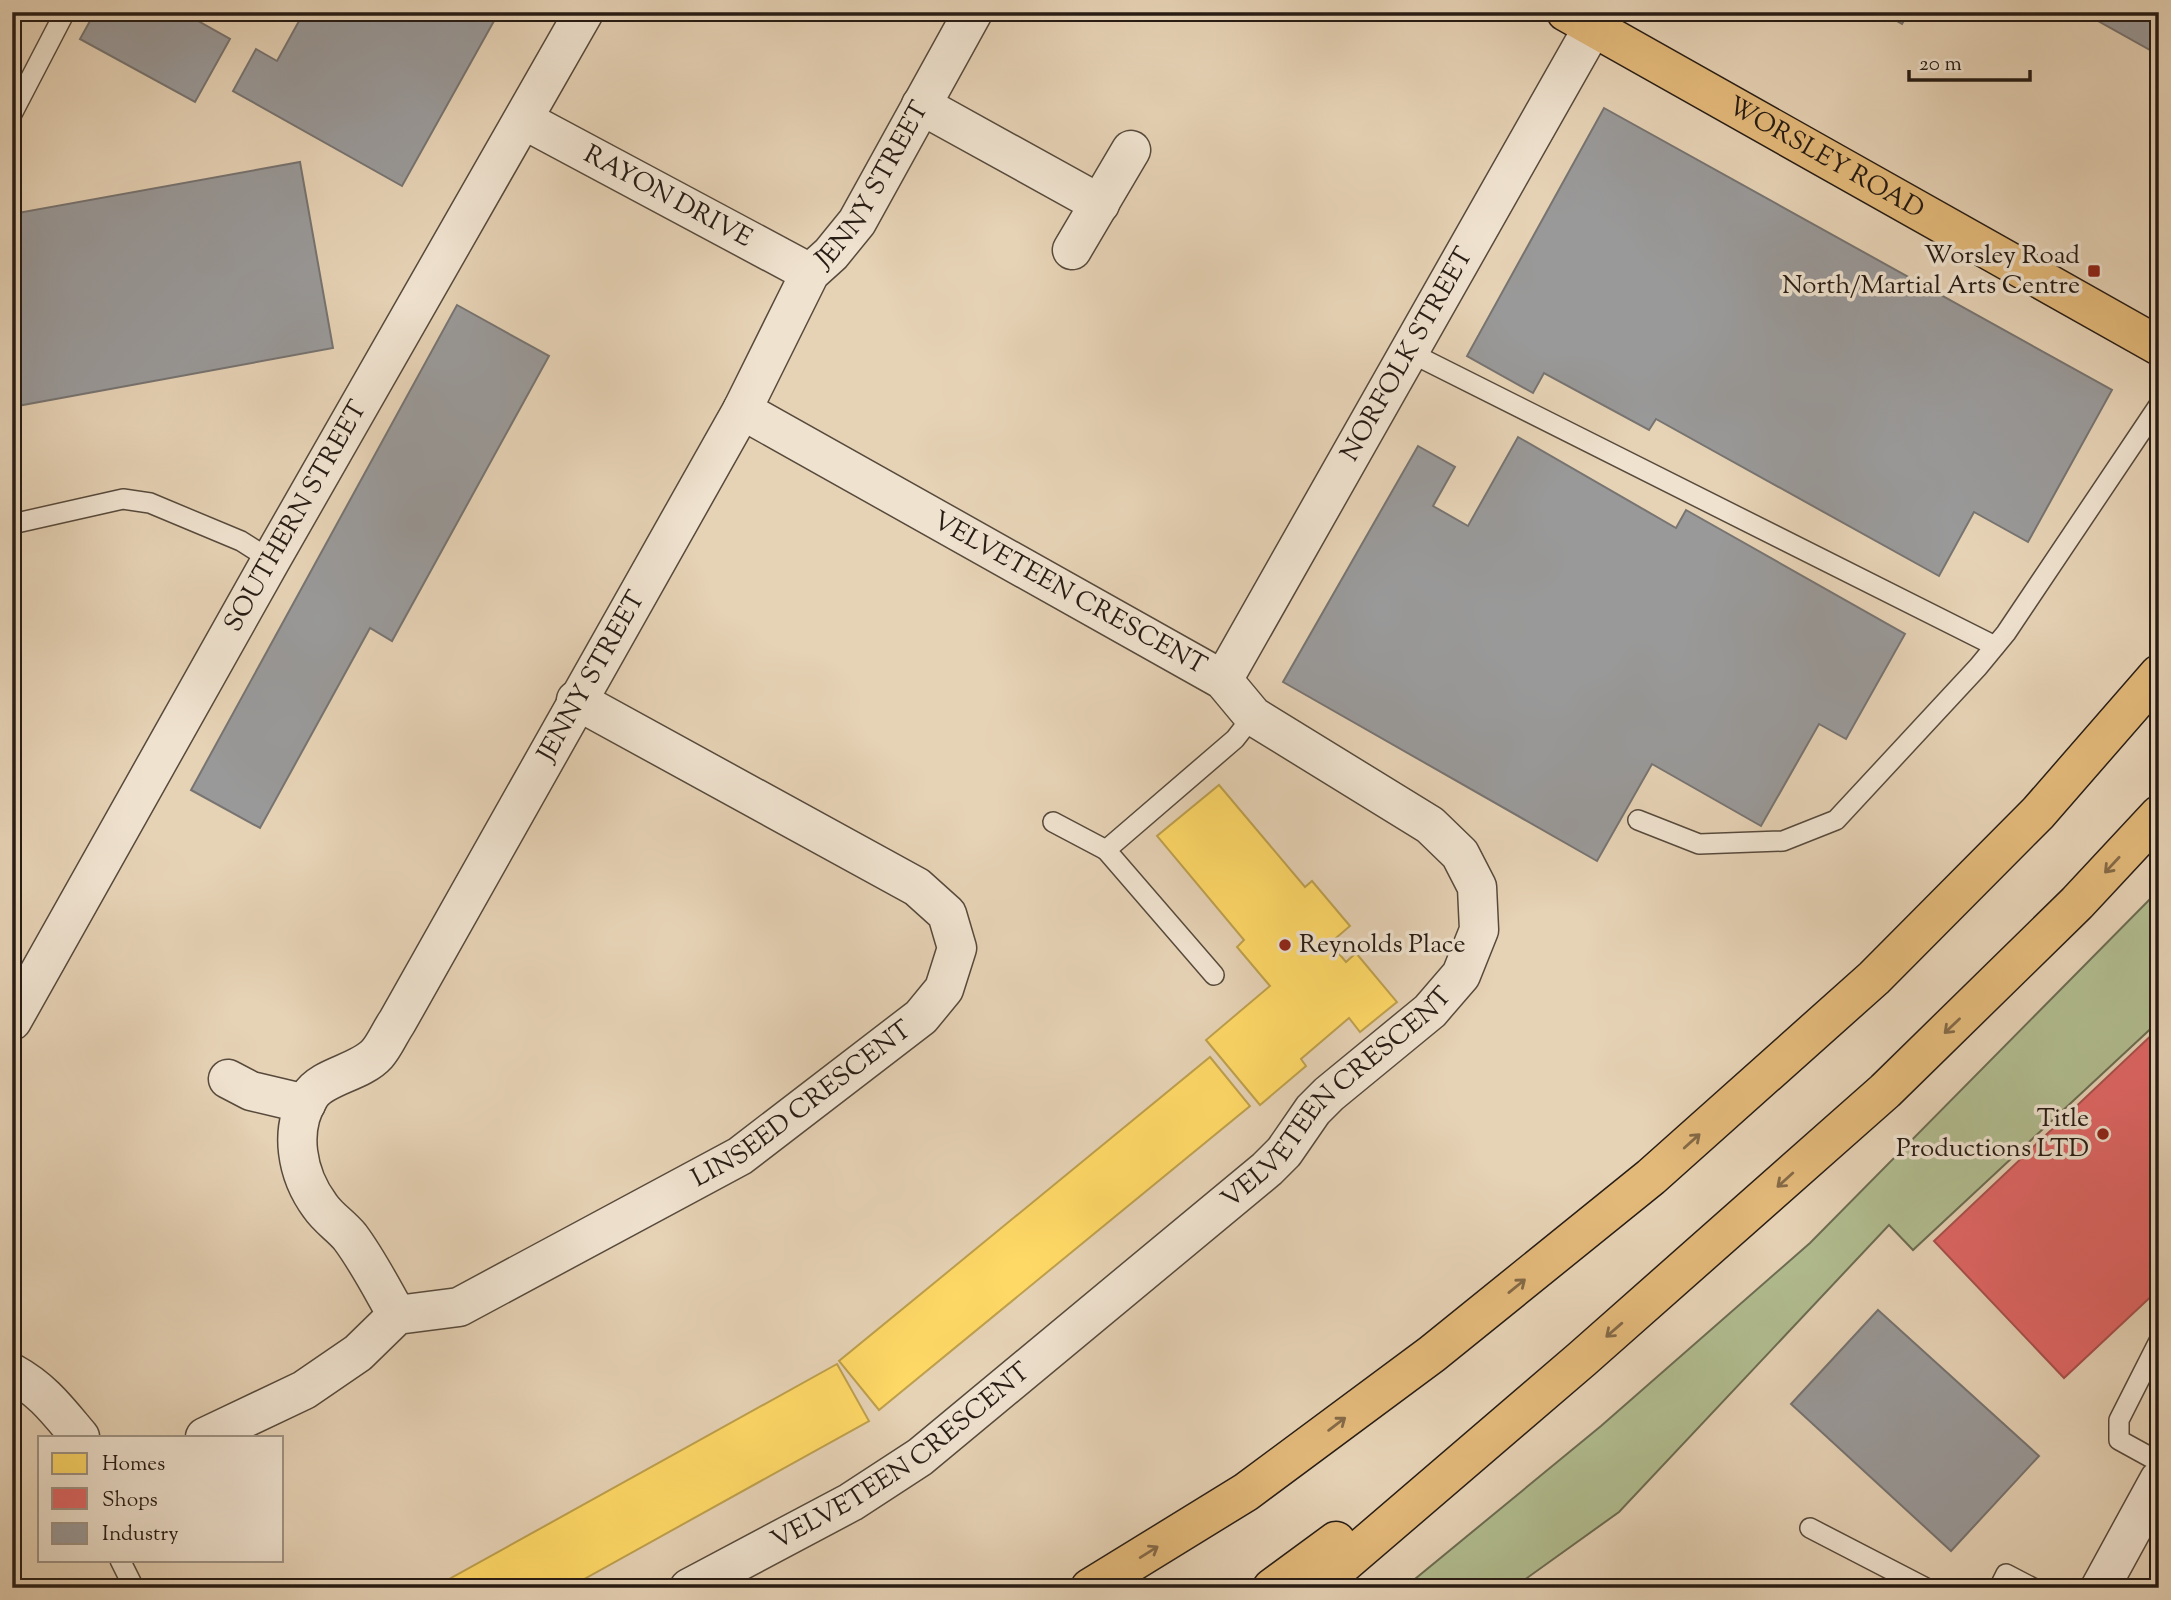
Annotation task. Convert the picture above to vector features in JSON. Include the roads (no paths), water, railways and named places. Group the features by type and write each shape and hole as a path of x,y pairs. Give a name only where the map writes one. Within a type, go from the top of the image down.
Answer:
{"main road":[{"name":"WORSLEY ROAD","path":"1579,20 2159,346"},
{"path":"1090,1588 1246,1492 1432,1354 1651,1177 1874,978 2038,813 2159,674"},
{"path":"1315,1588 1582,1359 1885,1091 2077,903 2159,815"},
{"path":"1272,1588 1582,1359"}],"street":[{"name":"SOUTHERN STREET","path":"12,1021 584,12"},
{"name":"JENNY STREET","path":"306,1104 310,1094 327,1081 348,1074 376,1055 742,410 810,273 831,254 857,222 973,12"},
{"name":"NORFOLK STREET","path":"1223,680 1409,352 1579,20"},
{"path":"922,105 1100,204"},
{"name":"RAYON DRIVE","path":"524,120 810,273"},
{"path":"1072,250 1131,150"},
{"name":"VELVETEEN CRESCENT","path":"689,1588 850,1502 920,1457 1267,1169 1284,1152 1313,1110 1329,1094 1430,1011 1461,975 1479,930 1477,887 1460,854 1430,825 1253,716 1223,680 742,410"},
{"name":"LINSEED CRESCENT","path":"397,1315 459,1307 740,1156 921,1017 944,989 957,948 947,914 917,887 576,700"},
{"path":"207,1436 304,1390 358,1353 397,1315 350,1238 320,1206 302,1175 297,1134 306,1104 251,1090 228,1079"},
{"path":"12,1373 30,1383 49,1400 79,1436"},
{"path":"2101,1588 2159,1480"}],"lane":[{"path":"12,114 65,12"},
{"path":"1409,352 1995,646"},
{"path":"1638,820 1699,844 1783,841 1836,820 1995,646 2159,405"},
{"path":"12,524 123,499 150,503 241,541 271,560"},
{"path":"1106,850 1235,739 1253,716"},
{"path":"1053,822 1106,850 1214,975"},
{"path":"2159,1342 2119,1420 2119,1440 2159,1462"},
{"path":"1810,1528 1926,1588"},
{"path":"121,1562 134,1588"},
{"path":"1999,1588 2006,1574 2033,1588"}],"place":[{"name":"Worsley Road North/Martial Arts Centre","path":"2094,271"},
{"name":"Reynolds Place","path":"1285,945"},
{"name":"Title Productions LTD","path":"2103,1134"}]}
